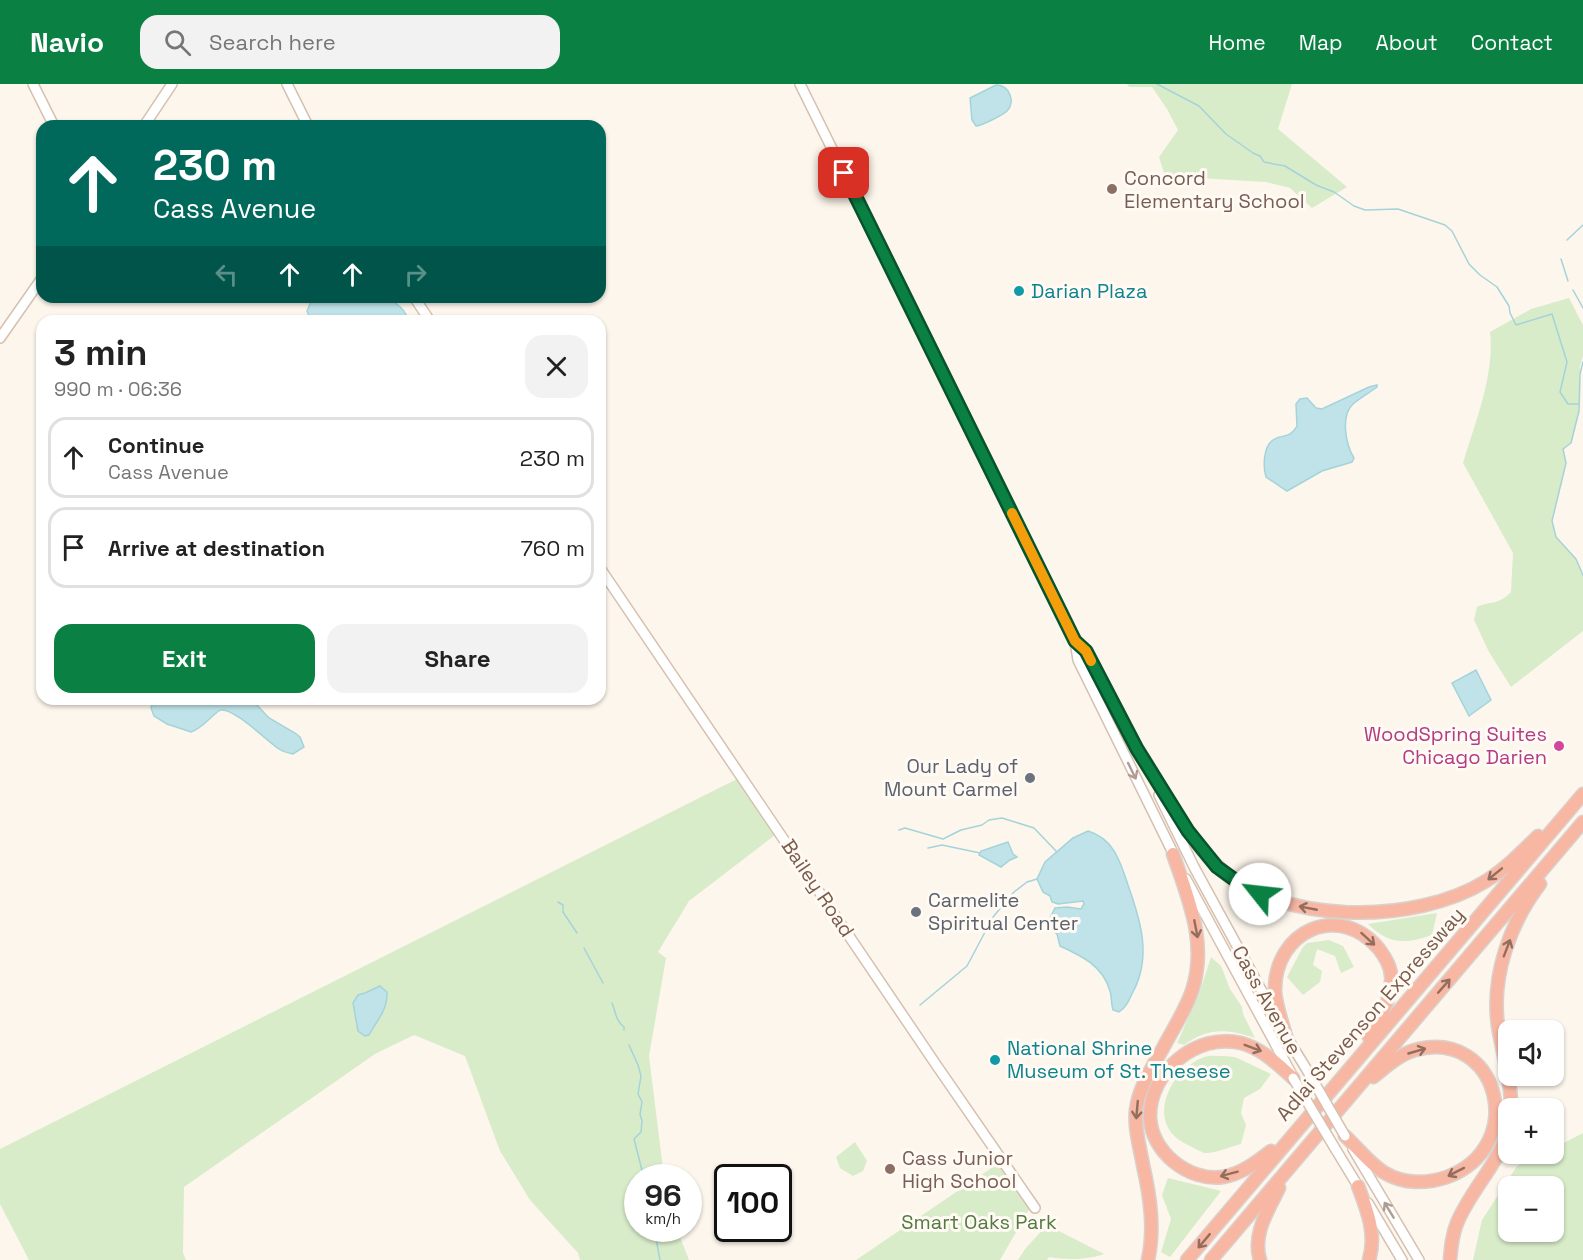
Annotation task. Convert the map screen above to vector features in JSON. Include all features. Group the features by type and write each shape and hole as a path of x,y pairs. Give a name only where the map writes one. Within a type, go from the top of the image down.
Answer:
{"highway":[{"path":"1137,749 1188,831 1217,867 1242,885 1260,894 1312,909 1346,912 1410,908 1447,899 1486,881 1509,863 1583,792"},
{"name":"Adlai Stevenson Expressway","path":"1187,1260 1583,792"},
{"path":"1509,1098 1498,1023 1498,984 1504,951 1534,891 1583,824"},
{"name":"Adlai Stevenson Expressway","path":"1211,1260 1583,824"},
{"path":"1148,1260 1151,1217 1136,1127 1137,1104 1146,1078 1192,991 1198,962 1199,944 1196,927 1173,854"},
{"path":"1286,1036 1275,993 1277,968 1287,948 1301,934 1316,928 1338,926 1354,929 1368,938 1381,952 1387,961 1392,981 1386,1005 1356,1062"},
{"path":"1293,1078 1264,1052 1238,1042 1210,1044 1190,1051 1166,1071 1155,1093 1150,1117 1154,1135 1169,1158 1188,1171 1210,1177 1222,1177 1250,1167 1295,1131"},
{"path":"1345,1136 1384,1173 1411,1181 1431,1182 1453,1175 1476,1160 1488,1142 1496,1119 1495,1095 1486,1075 1466,1056 1448,1048 1414,1050 1391,1063 1351,1095"},
{"path":"1450,1260 1452,1238 1458,1223 1498,1154"},
{"path":"1260,1260 1257,1241 1261,1224 1289,1169"},
{"path":"1358,1186 1372,1232 1369,1260"}],"main road":[{"path":"33,84 51,120"},
{"path":"148,120 172,84"},
{"path":"287,84 305,120"},
{"name":"Cass Avenue","path":"800,84 1075,641 1078,660 1173,854 1293,1078 1402,1260"},
{"path":"0,338 36,287"},
{"name":"Bailey Road","path":"606,577 1035,1208"},
{"name":"Cass Avenue","path":"1075,641 1086,651 1194,867 1286,1036 1419,1260"}],"green space":[{"path":"1127,84 1292,84 1278,129 1347,187 1312,208 1290,188 1266,182 1165,176 1159,157 1178,130 1152,87 1129,87"},
{"path":"1569,298 1583,325 1579,411 1571,443 1563,450 1566,463 1552,521 1556,537 1576,559 1583,575 1583,631 1511,687 1489,652 1474,620 1477,607 1498,601 1511,592 1513,553 1463,463 1487,381 1490,365 1490,332 1531,309"},
{"path":"737,779 775,835 689,901 658,952 666,958 649,1056 662,1164 624,1164 624,1242 682,1242 689,1260 580,1260 578,1253 530,1200 500,1151 465,1056 414,1035 375,1054 184,1187 183,1253 186,1260 29,1260 0,1204 0,1149"},
{"path":"1437,913 1432,935 1414,940 1391,939 1383,936 1368,924"},
{"path":"1329,940 1343,946 1354,967 1341,973 1335,956 1317,949 1313,965 1322,971 1320,982 1303,995 1287,977 1307,943"},
{"path":"1211,957 1221,966 1255,1038 1218,1031 1202,1035 1184,1045 1177,1043 1199,994"},
{"path":"1206,1056 1235,1057 1271,1074 1260,1089 1244,1098 1241,1113 1246,1125 1241,1144 1208,1153 1201,1152 1175,1136 1167,1125 1164,1112 1166,1099 1180,1074 1191,1064"},
{"path":"1583,1133 1583,1260 1473,1260 1482,1220 1498,1195 1498,1242 1564,1242 1564,1176 1511,1176 1521,1164 1564,1164 1564,1143"},
{"path":"855,1142 867,1161 863,1171 853,1176 840,1168 836,1157"},
{"name":"Smart Oaks Park","path":"999,1163 1030,1208 1000,1260 856,1260"},
{"path":"1168,1178 1221,1191 1170,1257 1161,1252 1171,1219 1162,1195"},
{"path":"1047,1225 1104,1254 1084,1258 1049,1257 1047,1260 1018,1260"}],"water":[{"path":"996,85 1001,86 1010,94 1010,107 1001,115 976,126 972,120 970,98"},
{"path":"310,303 395,303 405,315 309,315 307,311"},
{"path":"1377,385 1349,409 1345,423 1349,446 1354,458 1352,462 1322,471 1287,491 1266,477 1264,463 1267,447 1273,440 1289,435 1297,426 1296,404 1300,399 1307,398 1316,408 1322,409"},
{"path":"1476,670 1491,700 1469,716 1452,683"},
{"path":"152,705 257,705 269,718 300,737 304,747 293,754 282,751 242,719 227,711 221,710 191,732 167,724 154,716"},
{"path":"1088,831 1105,840 1116,854 1140,926 1143,952 1139,977 1128,1002 1119,1012 1113,1010 1107,982 1097,968 1084,958 1060,946 1057,934 1050,928 1049,920 1055,908 1081,909 1083,901 1058,904 1052,902 1050,896 1043,892 1037,879 1045,862 1073,838"},
{"path":"1008,842 1013,854 1017,857 1001,867 979,855 981,851"},
{"path":"380,986 387,992 386,1004 369,1035 365,1036 358,1031 353,1003 358,995"}],"waterway":[{"path":"1157,84 1199,106 1226,134 1260,156 1264,162 1285,166 1365,210 1398,209 1445,225 1452,231 1469,264 1497,287 1509,306 1516,325 1552,314 1567,362 1560,392 1568,404 1578,404"},
{"path":"1567,240 1583,225"},
{"path":"1561,259 1568,281"},
{"path":"1573,290 1583,308"},
{"path":"1583,362 1580,374 1579,411 1571,443 1563,449 1566,463 1552,521 1556,537 1576,559 1583,575"},
{"path":"899,830 905,828 943,839 961,830 982,825 989,820 1002,818 1034,828 1057,852"},
{"path":"928,848 942,845 980,853"},
{"path":"920,1005 967,966 993,917 1014,892 1027,882 1037,879"},
{"path":"558,902 563,905 563,912 577,933"},
{"path":"584,948 603,983"},
{"path":"612,1003 617,1019 624,1030"},
{"path":"629,1045 641,1076 638,1094 642,1102 641,1132 634,1139 640,1164"},
{"path":"657,1242 660,1260"}],"slow traffic":[{"path":"1012,513 1075,641 1086,651 1091,661"}],"place":[{"name":"Concord Elementary School","path":"1112,189"},
{"name":"Darian Plaza","path":"1019,291"},
{"name":"WoodSpring Suites Chicago Darien","path":"1559,746"},
{"name":"Our Lady of Mount Carmel","path":"1030,778"},
{"name":"Carmelite Spiritual Center","path":"916,912"},
{"name":"National Shrine Museum of St. Thesese","path":"995,1060"},
{"name":"Cass Junior High School","path":"890,1169"}],"route":[{"path":"844,173 1075,641 1086,651 1137,749 1188,831 1217,867 1242,885 1260,894"}]}
